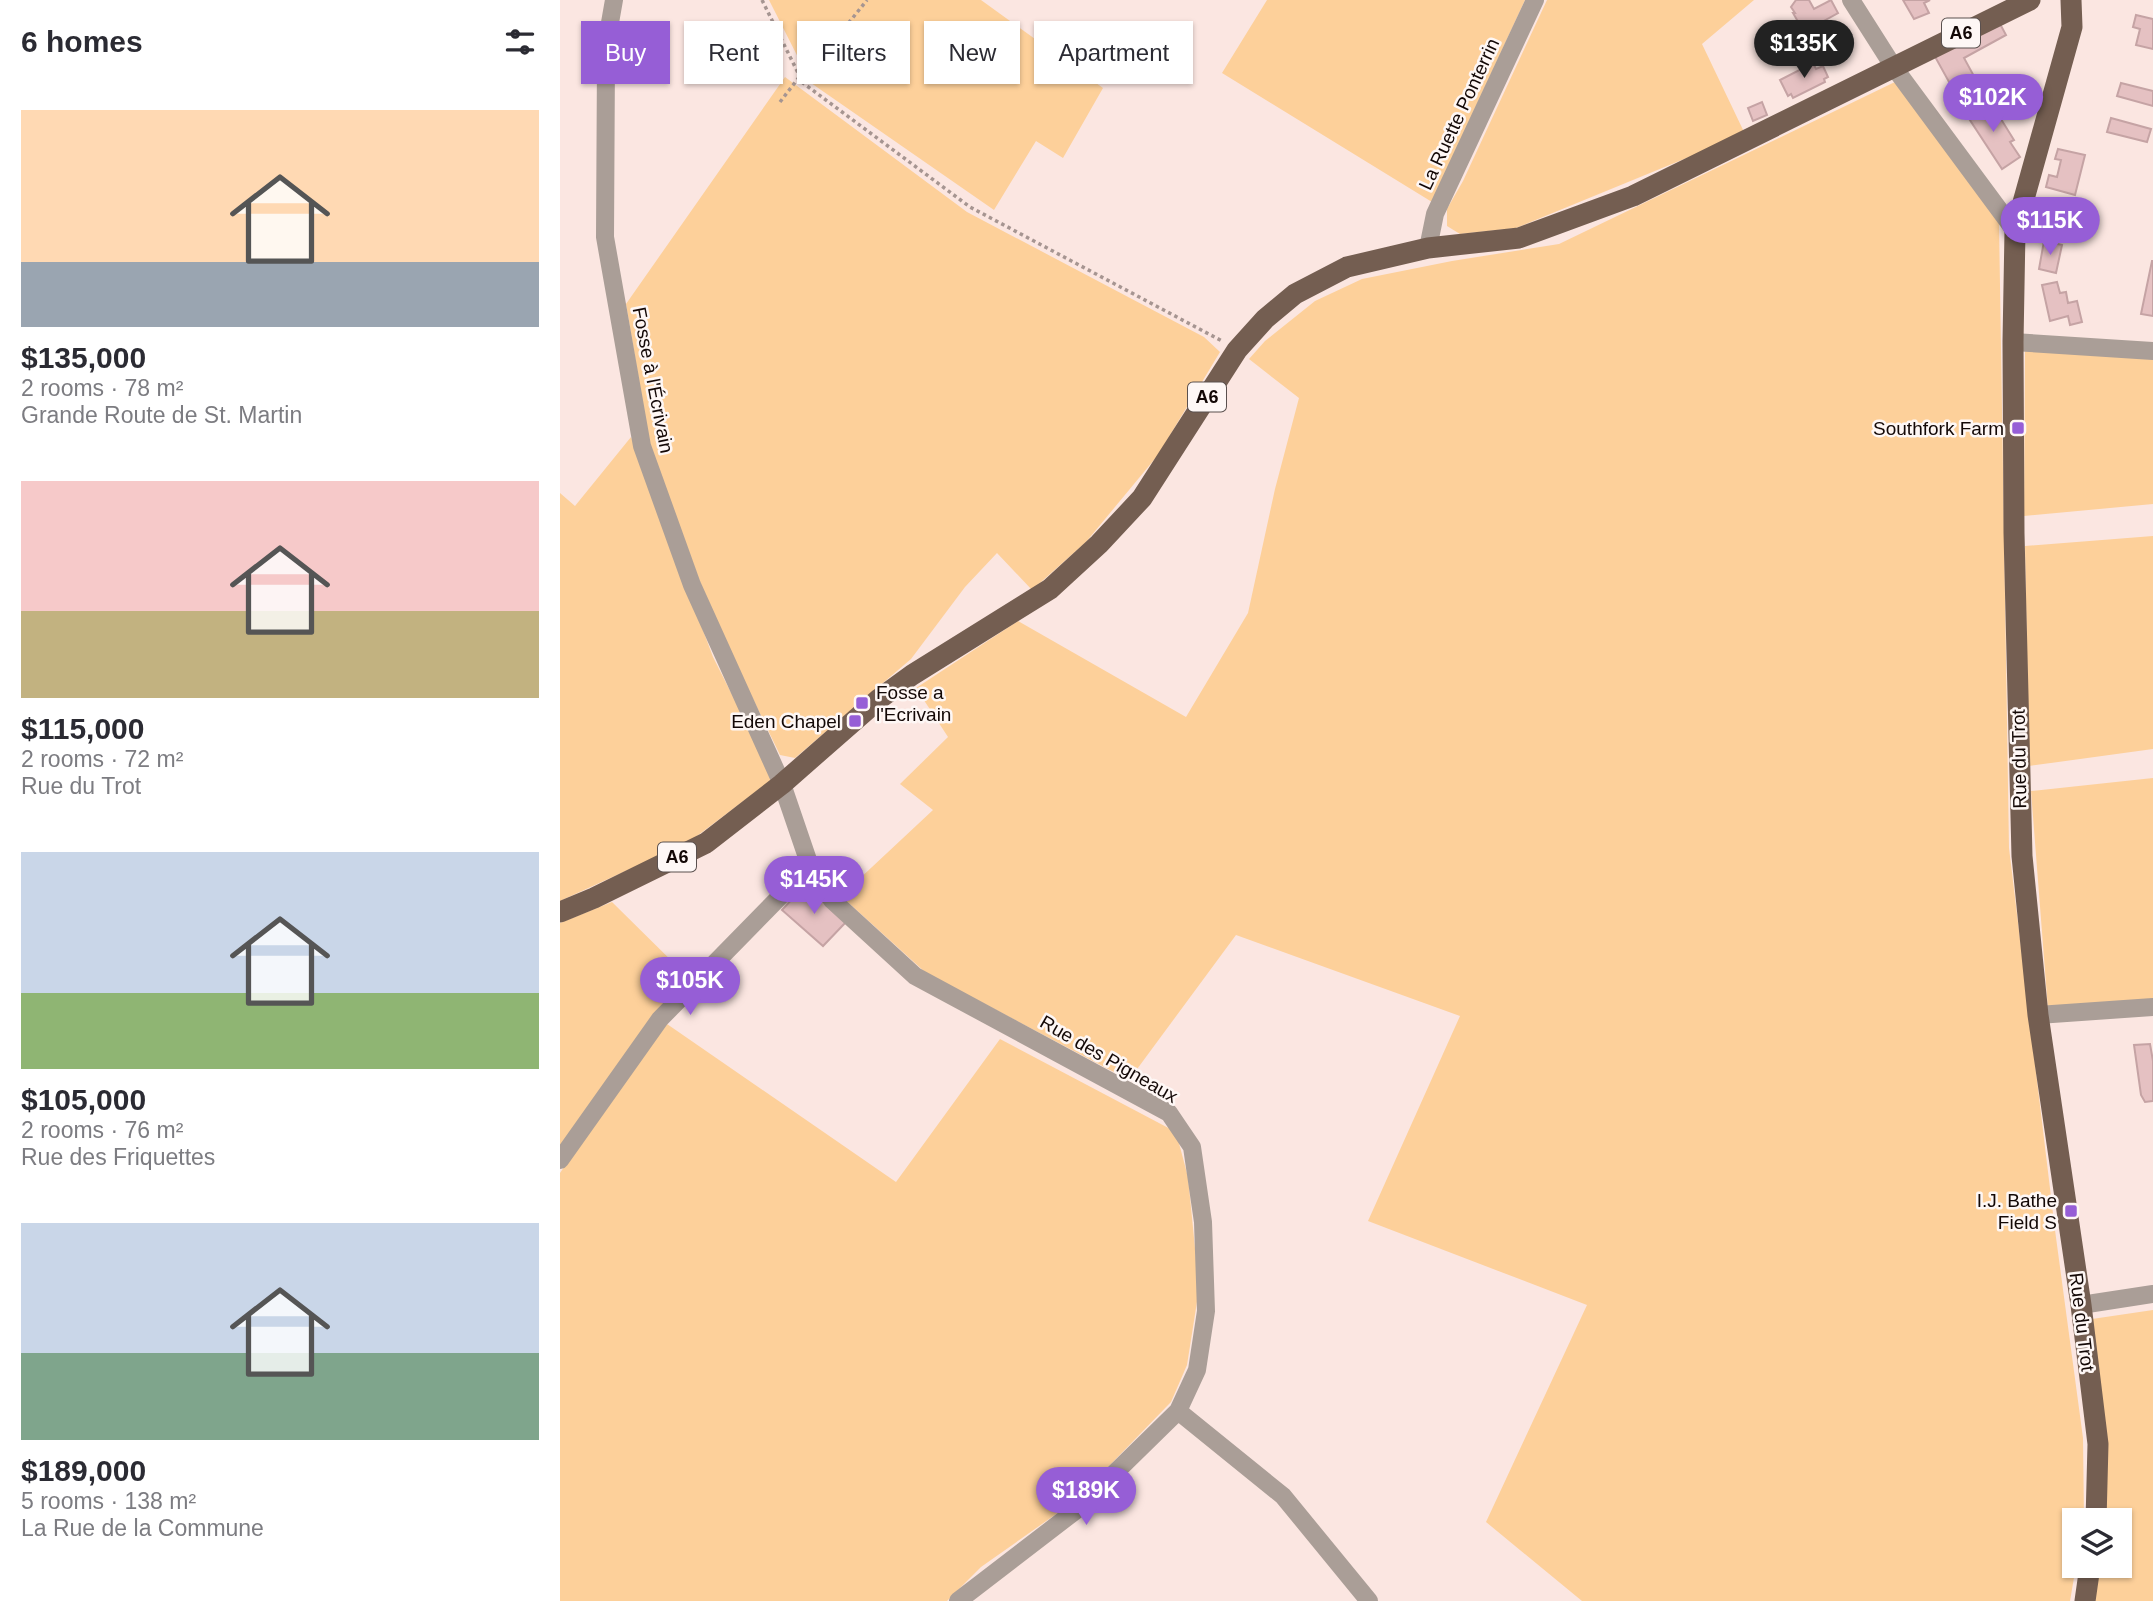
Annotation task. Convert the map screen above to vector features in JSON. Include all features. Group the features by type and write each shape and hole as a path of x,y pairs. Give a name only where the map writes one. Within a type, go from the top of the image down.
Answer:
{"main road":[{"name":"A6","path":"560,912 706,843 782,785 879,699 912,675 1050,589 1099,544 1142,498 1237,350 1265,319 1295,294 1347,267 1428,248 1519,238 1633,196 2029,0"},
{"name":"Rue du Trot","path":"2071,0 2071,27 2015,232 2013,342 2019,779 2022,856 2038,1015 2081,1305 2098,1444 2096,1508"},
{"path":"2085,1601 2088,1578"}],"street":[{"name":"Fosse à l'Écrivain","path":"614,0 606,57 605,237 642,446 692,585 782,785"},
{"name":"La Ruette Ponterrin","path":"1428,248 1435,214 1535,0"},
{"path":"1851,0 1893,66 2015,232"},
{"path":"2013,342 2153,351"},
{"name":"Rue des Pigneaux","path":"782,785 810,866 832,900 915,976 1169,1113 1192,1147 1203,1222 1206,1311 1197,1370 1178,1411"},
{"path":"560,1160 660,1019 810,866"},
{"path":"2038,1015 2153,1007"},
{"path":"2081,1305 2153,1294"},
{"path":"957,1601 1079,1508 1178,1411 1283,1496 1369,1601"}],"path":[{"path":"762,0 797,70"},
{"path":"850,21 867,0"},
{"path":"780,102 797,80"},
{"path":"804,84 970,207 1237,350"}],"shaded area":[{"path":"769,0 981,0 1010,21 924,21 924,84 1020,84 1020,28 1034,38 1034,84 1097,84 1103,88 1063,158 1036,141 994,210 812,84 910,84 910,21 797,21 797,55 783,28 783,21 780,21"},
{"path":"1267,0 1525,0 1432,202 1222,73"},
{"path":"1547,0 1754,0 1702,44 1745,134 1516,228 1460,234 1447,226 1447,209 1463,181"},
{"path":"785,77 967,212 1204,337 1220,352 1158,455 1086,542 1032,590 997,553 965,587 911,659 795,758 780,755 711,612 650,446 626,304 780,84 783,84"},
{"path":"1897,81 1999,223 2009,848 2083,1438 2084,1508 2062,1508 2062,1578 2074,1578 2070,1601 1582,1601 1486,1522 1587,1305 1368,1221 1460,1016 1236,935 1129,1080 926,973 841,896 933,810 900,784 948,737 916,688 1018,621 1186,717 1248,613 1275,489 1299,398 1249,359 1265,341 1315,301 1362,279 1559,244"},
{"path":"2025,351 2153,356 2153,504 2024,516"},
{"path":"631,437 713,657 774,778 689,842 560,901 560,493 575,506"},
{"path":"2153,536 2153,749 2029,766 2025,546"},
{"path":"2153,778 2153,1003 2048,1009 2031,791"},
{"path":"612,902 690,979 560,1155 560,923"},
{"path":"667,1024 896,1182 1000,1039 1176,1132 1188,1177 1199,1289 1187,1365 1171,1402 1076,1500 981,1567 947,1601 560,1601 560,1173 604,1107"},
{"path":"2153,1310 2153,1601 2093,1601 2097,1578 2132,1578 2132,1508 2104,1508 2092,1319"}],"building":[{"path":"1796,0 1809,0 1814,9 1831,0 1838,13 1820,23 1831,41 1817,48 1814,43 1811,44 1793,13 1791,7"},
{"path":"1903,0 1930,0 1924,3 1929,13 1914,19"},
{"path":"2136,15 2153,19 2153,49 2136,45 2140,29 2133,27"},
{"path":"1999,22 2006,35 1964,58 1981,89 1959,100 1933,53"},
{"path":"1813,63 1816,69 1823,66 1828,77 1824,79 1825,82 1793,98 1791,94 1788,96 1780,80"},
{"path":"2121,83 2153,91 2153,106 2117,96"},
{"path":"1981,100 1991,114 1996,111 2014,140 2010,142 2020,157 2002,169 1964,111"},
{"path":"1762,102 1767,115 1753,121 1748,108"},
{"path":"2111,118 2151,129 2147,142 2107,132"},
{"path":"2058,149 2085,155 2075,195 2046,187 2049,175 2057,177 2061,160 2055,159"},
{"path":"2067,204 2081,208 2078,221 2068,218 2065,227 2077,230 2074,240 2047,232 2053,207 2066,210"},
{"path":"2044,241 2062,245 2056,273 2039,269"},
{"path":"2153,261 2153,316 2141,314"},
{"path":"2057,282 2060,293 2066,292 2068,303 2077,301 2082,322 2070,325 2068,316 2050,321 2042,285"},
{"path":"805,885 846,922 823,946 782,910"},
{"path":"2150,1044 2153,1061 2153,1101 2145,1102 2141,1095 2134,1045"}],"place":[{"name":"Southfork Farm","path":"2018,428"},
{"name":"Fosse a l'Ecrivain","path":"862,703"},
{"name":"Eden Chapel","path":"855,721"},
{"name":"I.J. Bathe Field S","path":"2071,1211"}]}
